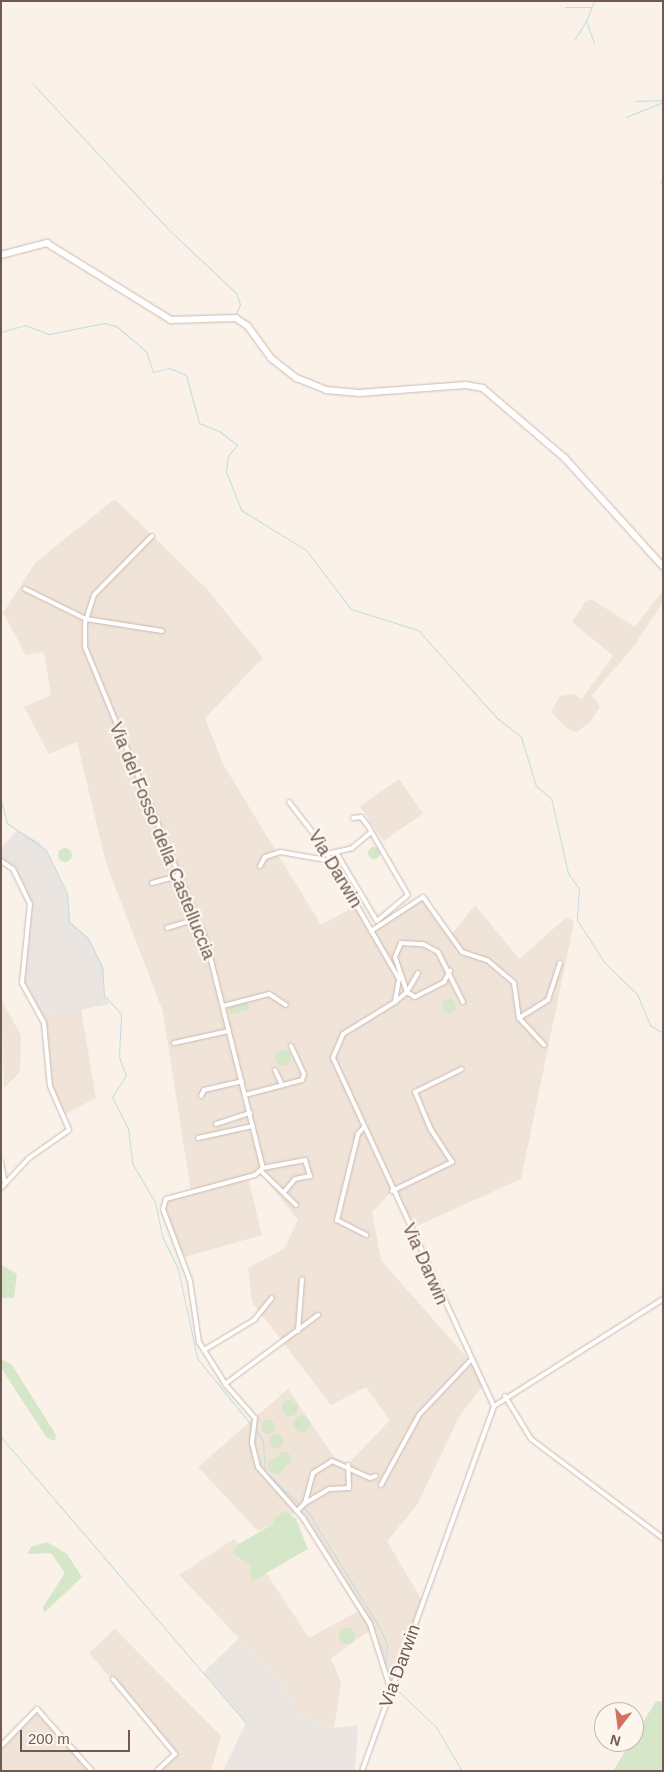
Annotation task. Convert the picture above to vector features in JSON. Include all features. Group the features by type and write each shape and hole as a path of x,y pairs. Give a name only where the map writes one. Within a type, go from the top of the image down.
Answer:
{"street":[{"path":"1,255 47,243 171,320 236,318 248,326 271,358 297,378 326,390 358,393 466,385 483,388 565,458 663,566"},
{"name":"Via del Fosso della Castelluccia","path":"152,536 101,586 86,619 89,661 197,919 229,1031 262,1169"},
{"path":"25,589 86,619 162,631"},
{"name":"Via Darwin","path":"289,802 328,854 399,979 395,1002 345,1031 333,1049 335,1063 470,1361 494,1406 362,1771"},
{"path":"336,854 376,922 409,893 360,817 353,818"},
{"path":"328,854 336,854 366,840 371,832"},
{"path":"260,866 265,857 280,852 332,861"},
{"path":"1,861 13,869 30,904 22,983 44,1023 49,1083 68,1130 29,1158 1,1188"},
{"path":"152,883 179,876"},
{"path":"372,931 423,897 462,952 487,960 514,983 519,1018 544,1045"},
{"path":"167,928 197,919"},
{"path":"407,992 395,958 401,942 432,948 450,971 463,1002"},
{"path":"519,1018 548,1000 560,963"},
{"path":"407,992 418,996 444,982 450,971"},
{"path":"395,1002 407,992 418,973"},
{"path":"222,1006 269,994 286,1004"},
{"path":"517,1011 526,1013"},
{"path":"174,1043 229,1031"},
{"path":"245,1095 304,1077 291,1046"},
{"path":"392,1191 452,1162 429,1126 415,1092 462,1069"},
{"path":"274,1070 282,1085"},
{"path":"201,1096 204,1090 242,1081"},
{"path":"216,1124 250,1113"},
{"path":"198,1138 253,1126"},
{"path":"364,1127 358,1134 337,1220 366,1235"},
{"path":"285,1191 295,1180 310,1176 305,1160 262,1169 167,1198 162,1205 190,1282 194,1328 204,1350 225,1384 255,1422 252,1449 258,1467 297,1511 370,1624 391,1691"},
{"path":"1,1162 5,1184"},
{"path":"262,1169 285,1191 296,1205"},
{"path":"298,1331 302,1279"},
{"path":"204,1350 257,1317 272,1298"},
{"path":"494,1406 505,1396 663,1299"},
{"path":"225,1384 318,1315"},
{"path":"381,1485 419,1415 470,1361"},
{"path":"505,1396 531,1439 663,1538"},
{"path":"304,1505 313,1473 332,1461 348,1465 366,1476 376,1476"},
{"path":"297,1511 329,1489 349,1488 348,1465"},
{"path":"113,1680 175,1754 156,1771"},
{"path":"1,1746 37,1709 92,1771"}],"shaded area":[{"path":"115,499 207,589 263,658 205,718 223,764 321,925 357,905 373,933 424,898 449,938 475,905 519,959 567,917 574,922 521,1179 410,1229 392,1191 372,1212 381,1260 470,1361 483,1385 459,1417 417,1505 387,1541 423,1602 391,1691 372,1629 331,1658 341,1682 334,1728 301,1715 280,1681 179,1575 234,1539 263,1568 309,1638 360,1610 298,1511 258,1531 198,1467 288,1389 334,1457 349,1463 390,1420 366,1387 331,1405 252,1302 248,1268 284,1249 298,1220 262,1175 248,1178 262,1235 181,1258 162,1206 167,1198 191,1192 163,1012 106,863 77,742 49,754 24,707 51,695 44,652 26,655 3,613 36,562"},
{"path":"663,590 663,602 634,646 592,695 600,707 590,722 577,732 567,729 551,712 560,696 573,694 582,699 613,656 572,622 585,602 591,599 635,627"},
{"path":"399,779 423,813 384,841 360,807"},
{"path":"17,830 39,842 48,853 67,893 71,924 88,938 104,970 104,995 110,1004 41,1017 22,983 30,907 11,867 1,861 1,848"},
{"path":"1,999 21,1035 20,1072 4,1088"},
{"path":"81,1009 96,1098 62,1116 52,1093 41,1017"},
{"path":"115,1629 221,1736 211,1771 157,1771 175,1754 89,1653"},
{"path":"239,1638 280,1681 301,1715 334,1728 358,1725 355,1771 223,1771 246,1723 203,1673"},
{"path":"36,1709 92,1771 1,1771 1,1746"}],"green space":[{"path":"376,847 379,848 379,858 372,859 369,858 368,851 369,848"},
{"path":"62,848 68,848 72,855 68,862 62,862 58,858 58,852"},
{"path":"446,999 452,999 456,1006 452,1013 446,1013 442,1009 442,1003"},
{"path":"247,1001 249,1010 231,1014 228,1005"},
{"path":"283,1050 289,1052 291,1058 289,1064 283,1066 277,1064 275,1058 277,1052"},
{"path":"2,1265 17,1274 14,1298 1,1298"},
{"path":"1,1359 12,1365 56,1435 55,1441 47,1438 1,1368"},
{"path":"290,1400 298,1408 290,1416 282,1408"},
{"path":"302,1416 308,1418 310,1424 308,1430 302,1432 296,1430 294,1424 296,1418"},
{"path":"265,1420 271,1420 275,1427 271,1434 265,1434 261,1430 261,1424"},
{"path":"273,1434 279,1434 283,1441 279,1448 273,1448 269,1444 269,1438"},
{"path":"284,1452 289,1454 291,1459 289,1464 284,1466 279,1464 277,1459 279,1454"},
{"path":"276,1458 282,1460 284,1466 282,1472 276,1474 270,1472 268,1466 270,1460"},
{"path":"285,1511 296,1519 308,1549 251,1582 250,1565 233,1553 237,1545 273,1524 274,1518"},
{"path":"47,1542 67,1554 82,1577 44,1613 43,1607 65,1573 51,1553 27,1554 31,1547"},
{"path":"344,1628 350,1628 355,1633 353,1642 344,1644 339,1639 339,1633"},
{"path":"656,1701 663,1702 663,1771 613,1771 625,1752 644,1752 644,1721"}],"waterway":[{"path":"594,1 586,21 594,43"},
{"path":"565,7 591,7"},
{"path":"575,39 586,21"},
{"path":"32,83 167,228 236,293 240,304 236,314"},
{"path":"635,101 663,100"},
{"path":"626,117 663,102"},
{"path":"1,332 25,325 49,334 104,323 116,326 146,351 153,372 169,368 186,375 199,423 219,431 237,445 228,456 226,471 241,510 306,550 351,609 418,630 497,718 521,737 536,786 551,798 568,873 579,889 577,920 605,963 637,994 650,1025 663,1033"},
{"path":"1,801 7,823 46,850 67,893 69,922 88,938 102,967 104,995 121,1014 119,1057 126,1075 112,1097 128,1128 132,1163 155,1202 162,1236 178,1269 197,1358 252,1426"},
{"path":"255,1428 263,1442 265,1472 308,1512 378,1625 387,1644 385,1668"},
{"path":"1,1437 246,1723"},
{"path":"388,1676 393,1684"},
{"path":"394,1687 436,1727 462,1771"}]}
